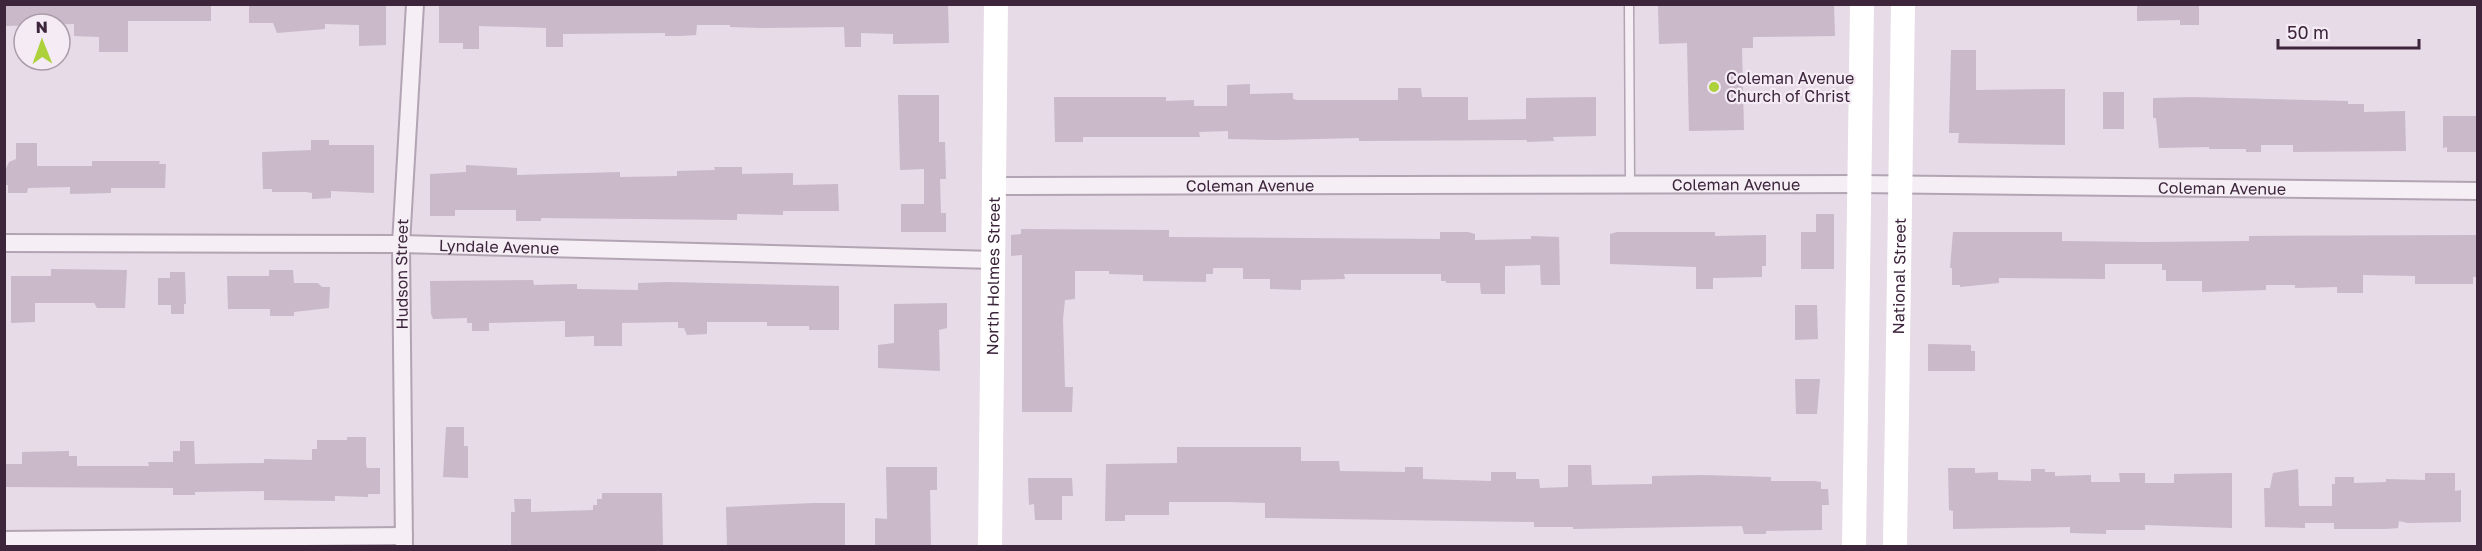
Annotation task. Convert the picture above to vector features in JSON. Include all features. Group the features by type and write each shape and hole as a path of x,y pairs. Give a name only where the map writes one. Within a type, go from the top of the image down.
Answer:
{"main road":[{"name":"North Holmes Street","path":"990,546 996,4"},
{"path":"1854,546 1862,4"},
{"name":"National Street","path":"1895,546 1898,184 1903,4"}],"street":[{"name":"Hudson Street","path":"404,541 401,244 415,4"},
{"name":"Coleman Avenue","path":"995,186 1898,184 2478,191"},
{"name":"Lyndale Avenue","path":"4,243 401,244 994,260"},
{"path":"4,540 404,541"}],"lane":[{"path":"1629,4 1630,184"}],"building":[{"path":"4,4 211,4 211,21 128,21 128,52 99,52 99,37 74,36 72,12 12,12 12,26 4,26"},
{"path":"249,4 386,4 386,45 359,46 359,25 325,24 325,29 277,33 273,23 249,23"},
{"path":"439,4 948,4 949,43 893,44 893,34 861,33 861,47 845,47 844,27 761,28 697,25 696,35 563,34 563,47 546,47 546,28 479,26 479,49 463,49 463,43 439,43"},
{"path":"1672,4 1834,4 1835,36 1753,37 1753,48 1742,48 1744,130 1689,131 1687,43 1659,44 1658,6"},
{"path":"2137,4 2199,5 2199,25 2180,25 2180,20 2137,21"},
{"path":"1951,50 1976,50 1976,90 2065,89 2065,145 1958,143 1959,133 1949,133"},
{"path":"1250,84 1250,94 1293,93 1293,99 1297,100 1398,100 1398,88 1421,88 1422,97 1468,97 1468,120 1526,119 1526,98 1596,97 1596,136 1553,137 1554,141 1527,142 1527,140 1359,141 1359,138 1276,140 1228,139 1228,131 1199,132 1200,137 1083,137 1083,142 1055,142 1054,97 1166,97 1166,101 1194,100 1194,106 1227,106 1227,85"},
{"path":"2103,92 2124,92 2124,129 2103,129"},
{"path":"898,95 939,95 939,142 945,142 946,179 940,179 941,213 946,213 946,232 901,232 901,204 924,204 924,169 900,170"},
{"path":"2153,98 2348,101 2348,104 2364,104 2364,112 2405,111 2406,151 2293,152 2293,145 2261,145 2261,152 2246,152 2246,149 2209,149 2209,147 2159,148 2156,118 2153,118"},
{"path":"2443,116 2478,116 2478,152 2447,152 2447,147 2443,148"},
{"path":"311,140 329,140 329,145 374,145 374,193 331,191 331,198 312,199 312,193 272,192 272,189 263,189 262,152 311,150"},
{"path":"16,143 37,143 37,166 92,166 92,161 160,161 159,164 166,164 165,188 111,188 111,193 70,194 70,187 28,188 27,193 8,193 8,185 4,185 4,173 9,162 16,159"},
{"path":"466,165 517,168 517,175 620,172 620,177 677,176 677,171 715,170 714,167 742,167 742,174 793,173 793,185 838,184 839,211 783,211 783,215 737,214 737,220 541,218 541,221 516,221 516,210 455,210 455,216 430,216 430,174 466,172"},
{"path":"1816,214 1834,214 1834,269 1801,269 1801,232 1816,232"},
{"path":"1021,229 1169,230 1169,237 1440,239 1440,232 1468,232 1475,234 1475,240 1531,239 1531,236 1559,237 1560,285 1541,285 1540,265 1505,266 1505,294 1481,294 1480,283 1446,283 1446,281 1441,281 1441,274 1344,274 1345,279 1301,280 1301,290 1270,289 1270,279 1243,279 1243,268 1213,268 1213,274 1206,274 1206,282 1143,281 1143,275 1109,274 1109,271 1075,271 1075,299 1065,300 1063,319 1065,387 1073,387 1072,412 1022,412 1022,255 1011,256 1011,235 1021,234"},
{"path":"1617,232 1715,232 1715,236 1766,235 1766,266 1762,266 1762,277 1713,278 1713,289 1696,289 1696,267 1610,264 1610,234"},
{"path":"1953,232 2062,232 2062,241 2147,242 2249,241 2249,236 2478,235 2478,277 2473,277 2473,284 2415,284 2415,276 2363,275 2363,293 2337,293 2337,287 2295,288 2295,285 2266,285 2266,290 2202,292 2202,281 2166,281 2166,270 2162,270 2162,264 2105,264 2105,279 1999,278 1999,283 1960,287 1960,285 1952,285 1952,268 1950,268"},
{"path":"51,269 127,270 125,308 97,308 94,303 35,303 35,322 11,323 11,276 51,276"},
{"path":"269,270 293,270 294,283 318,283 322,287 330,287 329,308 294,312 294,316 270,316 270,309 228,309 227,276 269,276"},
{"path":"170,272 185,272 184,314 171,314 171,305 158,305 158,278 170,278"},
{"path":"533,280 534,285 577,284 577,289 638,290 638,283 669,282 839,286 839,330 809,330 809,326 767,326 767,322 707,322 707,334 687,335 684,328 678,328 678,322 622,323 622,346 594,346 594,336 565,337 565,321 489,323 489,331 472,331 472,323 467,323 467,318 433,319 431,314 430,281"},
{"path":"947,303 947,328 939,330 940,371 878,368 878,345 894,343 894,304"},
{"path":"1795,305 1817,305 1818,339 1795,340"},
{"path":"1928,344 1971,345 1971,351 1975,351 1975,371 1928,371"},
{"path":"1795,379 1820,379 1817,414 1796,414"},
{"path":"446,427 464,427 464,446 468,446 468,478 443,477"},
{"path":"347,437 366,437 366,464 367,468 380,468 380,494 368,494 368,497 335,496 335,501 264,500 264,491 195,492 195,495 173,495 173,488 5,487 5,464 22,464 22,452 69,451 69,456 77,456 77,466 149,466 148,462 173,462 173,451 180,451 180,441 194,441 195,464 264,463 264,459 312,460 312,449 317,449 317,440 347,440"},
{"path":"1177,447 1301,447 1301,461 1339,461 1340,471 1405,472 1405,467 1423,467 1423,479 1491,481 1491,472 1516,472 1516,479 1539,479 1540,488 1568,487 1568,465 1591,465 1592,485 1652,484 1652,476 1771,477 1771,481 1821,482 1821,489 1828,489 1829,505 1822,505 1822,530 1766,531 1766,534 1744,534 1742,526 1573,529 1573,527 1534,527 1534,522 1265,518 1265,503 1226,502 1169,502 1169,515 1125,515 1125,521 1105,521 1106,464 1177,463"},
{"path":"886,467 937,467 937,490 930,490 931,546 875,546 875,518 887,519"},
{"path":"1948,468 1975,468 1975,473 1998,472 1998,480 2031,481 2031,469 2045,469 2045,472 2055,472 2055,476 2091,475 2091,482 2120,482 2119,473 2145,473 2145,483 2174,483 2174,474 2232,473 2232,528 2145,525 2145,530 2106,530 2106,534 2070,533 2070,527 1953,529 1953,511 1949,510"},
{"path":"2298,469 2299,506 2332,506 2332,484 2335,484 2335,477 2354,477 2354,483 2386,482 2386,479 2425,480 2425,473 2455,473 2455,491 2461,490 2461,522 2408,523 2399,521 2398,528 2386,529 2334,529 2334,523 2305,523 2305,528 2265,527 2264,488 2270,488 2273,473"},
{"path":"1028,478 1072,478 1073,496 1062,496 1062,520 1035,520 1034,504 1029,505"},
{"path":"602,493 662,493 663,546 511,546 511,512 515,512 514,499 531,499 531,512 593,510 593,505 597,505 597,499 602,499"},
{"path":"845,503 845,546 727,546 726,507"}],"place":[{"name":"Coleman Avenue Church of Christ","path":"1714,87"}]}
